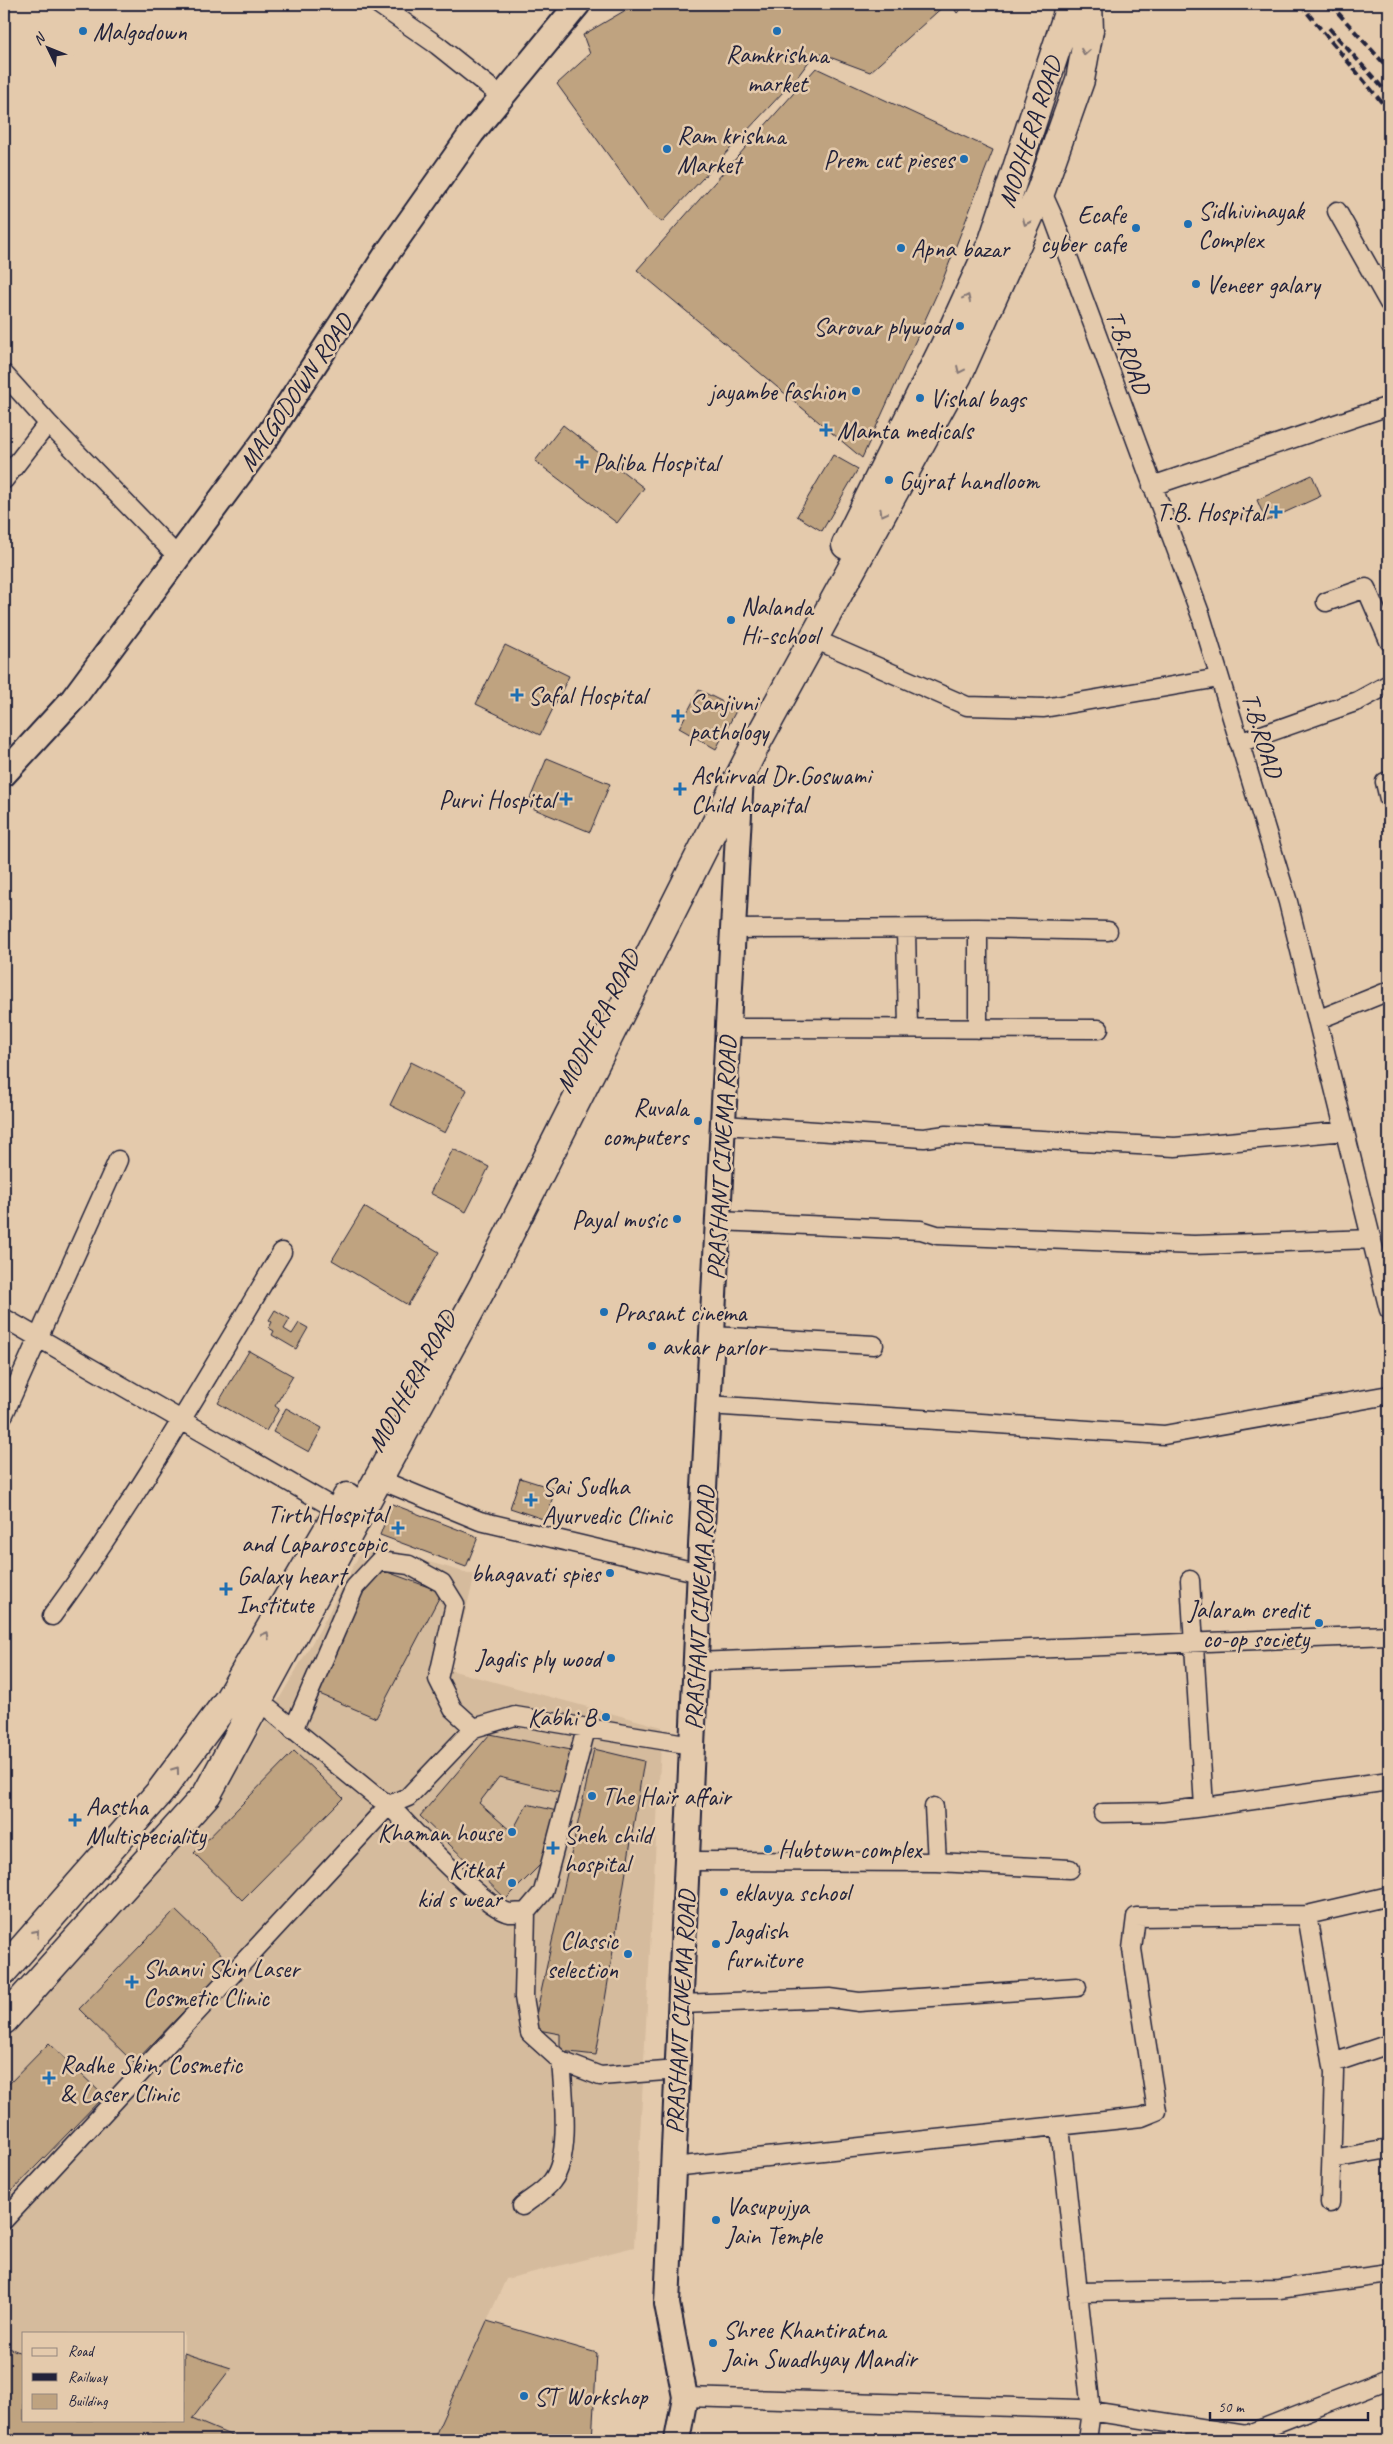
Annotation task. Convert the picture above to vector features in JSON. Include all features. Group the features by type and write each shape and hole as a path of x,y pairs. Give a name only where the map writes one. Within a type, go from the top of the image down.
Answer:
{"main road":[{"name":"MODHERA ROAD","path":"4,1970 160,1792 229,1699 347,1516 744,731 838,560 952,331 993,241 1067,16 1068,4"},
{"path":"4,2020 207,1794 258,1700 347,1516 378,1479 482,1288 741,774 958,375 1041,190 1080,80 1088,30 1088,4"}],"street":[{"path":"378,4 437,45 502,97"},
{"name":"MALGODOWN ROAD","path":"4,774 74,699 267,436 388,252 472,133 578,4"},
{"name":"T.B.ROAD","path":"1041,190 1057,228 1201,616 1288,902 1372,1240 1383,1255 1389,1310"},
{"path":"1337,211 1389,303"},
{"path":"4,374 48,423 178,557"},
{"path":"1152,486 1389,406"},
{"path":"4,480 48,423"},
{"path":"1326,602 1366,588 1389,641"},
{"path":"814,639 967,706 1044,708 1219,678"},
{"path":"1239,743 1358,701 1389,684"},
{"name":"PRASHANT CINEMA ROAD","path":"678,2440 685,2397 667,2304 708,1405 741,774"},
{"path":"733,929 978,928 1108,931"},
{"path":"978,928 978,1029"},
{"path":"906,929 908,1028"},
{"path":"1317,1020 1389,991"},
{"path":"728,1028 1098,1029"},
{"path":"723,1125 924,1138 946,1135 1175,1147 1345,1131"},
{"path":"4,1414 118,1160"},
{"path":"718,1221 921,1230 937,1235 1194,1245 1372,1240"},
{"path":"52,1616 91,1562 182,1420 282,1252"},
{"path":"4,1318 347,1516"},
{"path":"712,1336 874,1345"},
{"path":"708,1405 1164,1435 1389,1395"},
{"path":"378,1479 480,1521 700,1573"},
{"path":"294,1730 355,1587 379,1561 409,1565 442,1583 455,1604 438,1679 454,1709 474,1728"},
{"path":"1190,1580 1204,1807"},
{"path":"696,1662 1389,1635"},
{"path":"258,1700 389,1805 444,1863 493,1904 509,1913 526,1912"},
{"path":"4,2220 389,1805 408,1797 474,1728 516,1716 692,1745"},
{"path":"586,1728 543,1892 526,1912 524,1997 530,2033 560,2061 600,2076 678,2070"},
{"path":"1103,1813 1162,1812 1389,1781"},
{"path":"934,1807 936,1862"},
{"path":"687,1861 936,1862 1070,1869"},
{"path":"673,2167 1142,2117 1158,2110 1132,1949 1136,1917 1307,1915 1389,1896"},
{"path":"1307,1915 1333,2063 1330,2204"},
{"path":"681,2004 830,1998 860,2002 1077,1987"},
{"path":"1333,2063 1389,2044"},
{"path":"522,2206 553,2181 560,2161 566,2123 560,2061"},
{"path":"1060,2127 1091,2411 1087,2440"},
{"path":"1332,2159 1389,2150"},
{"path":"1078,2292 1279,2289 1389,2274"},
{"path":"685,2397 1091,2411 1246,2435 1389,2379"}],"shaded area":[{"path":"365,1544 475,1575 450,1670 662,1727 634,2247 506,2279 433,2440 4,2440 4,2040 114,1911 219,1797 319,1631"}],"building":[{"name":"Ram krishna Market","path":"636,4 946,4 870,72 816,52 798,76 662,222 651,214 557,84 590,54 583,35"},
{"path":"951,4 967,4 957,13"},
{"path":"816,68 993,150 940,287 862,458 637,270"},
{"path":"563,425 644,488 617,523 535,461"},
{"path":"833,455 858,469 822,531 797,516"},
{"path":"1312,475 1321,496 1266,521 1257,500"},
{"path":"505,645 569,676 540,735 476,704"},
{"path":"699,690 737,709 716,749 679,728"},
{"path":"547,758 610,784 590,832 527,806"},
{"path":"411,1062 467,1090 445,1133 390,1105"},
{"path":"453,1149 489,1167 466,1212 430,1193"},
{"path":"364,1207 439,1252 408,1305 332,1260"},
{"path":"275,1310 290,1319 284,1329 292,1334 299,1323 308,1328 296,1349 272,1335 274,1331 269,1328 272,1322 269,1320"},
{"path":"249,1351 293,1376 275,1406 279,1409 266,1431 218,1403"},
{"path":"286,1408 322,1428 309,1452 273,1432"},
{"path":"520,1478 555,1489 546,1520 510,1508"},
{"path":"392,1504 478,1537 466,1567 380,1535"},
{"path":"371,1566 442,1592 376,1718 310,1690"},
{"path":"490,1734 571,1750 565,1793 499,1777 479,1803 512,1832 527,1804 557,1811 541,1864 506,1899 420,1816"},
{"path":"594,1749 644,1761 596,2055 560,2051 560,2034 533,2029"},
{"path":"294,1751 343,1798 242,1900 194,1853"},
{"path":"175,1910 230,1963 134,2063 79,2009"},
{"path":"49,2043 104,2096 8,2195 4,2190 4,2089"},
{"name":"ST Workshop","path":"487,2321 597,2353 592,2440 433,2440"},
{"path":"4,2346 22,2353 22,2422 185,2422 185,2353 231,2368 192,2419 242,2440 4,2440"}],"railway":[{"path":"1300,4 1389,111"},
{"path":"1330,4 1389,69"},
{"path":"1329,28 1389,95"}],"place":[{"name":"Malgodown","path":"83,31"},
{"name":"Ramkrishna market","path":"777,31"},
{"name":"Ram krishna Market","path":"667,149"},
{"name":"Prem cut pieses","path":"964,159"},
{"name":"Sidhivinayak Complex","path":"1188,224"},
{"name":"Ecafe cyber cafe","path":"1136,228"},
{"name":"Apna bazar","path":"901,248"},
{"name":"Veneer galary","path":"1196,284"},
{"name":"Sarovar plywood","path":"960,326"},
{"name":"jayambe fashion","path":"856,391"},
{"name":"Vishal bags","path":"920,398"},
{"name":"Mamta medicals","path":"826,430"},
{"name":"Paliba Hospital","path":"582,462"},
{"name":"Gujrat handloom","path":"889,480"},
{"name":"T.B. Hospital","path":"1276,512"},
{"name":"Nalanda Hi-school","path":"731,620"},
{"name":"Safal Hospital","path":"517,695"},
{"name":"Sanjivni pathology","path":"678,716"},
{"name":"Ashirvad Dr.Goswami Child hoapital","path":"680,789"},
{"name":"Purvi Hospital","path":"566,799"},
{"name":"Ruvala computers","path":"698,1121"},
{"name":"Payal music","path":"677,1219"},
{"name":"Prasant cinema","path":"604,1312"},
{"name":"avkar parlor","path":"652,1346"},
{"name":"Sai Sudha Ayurvedic Clinic","path":"531,1500"},
{"name":"Tirth Hospital and Laparoscopic","path":"398,1528"},
{"name":"bhagavati spies","path":"610,1573"},
{"name":"Galaxy heart Institute","path":"226,1589"},
{"name":"Jalaram credit co-op society","path":"1319,1623"},
{"name":"Jagdis ply wood","path":"611,1658"},
{"name":"Kabhi B","path":"606,1717"},
{"name":"The Hair affair","path":"592,1796"},
{"name":"Aastha Multispeciality","path":"75,1820"},
{"name":"Khaman house","path":"512,1832"},
{"name":"Sneh child hospital","path":"553,1848"},
{"name":"Hubtown complex","path":"768,1849"},
{"name":"Kitkat kid s wear","path":"512,1883"},
{"name":"eklavya school","path":"724,1892"},
{"name":"Jagdish furniture","path":"716,1944"},
{"name":"Classic selection","path":"628,1954"},
{"name":"Shanvi Skin Laser Cosmetic Clinic","path":"132,1982"},
{"name":"Radhe Skin, Cosmetic & Laser Clinic","path":"49,2078"},
{"name":"Vasupujya Jain Temple","path":"716,2220"},
{"name":"Shree Khantiratna Jain Swadhyay Mandir","path":"713,2343"},
{"name":"ST Workshop","path":"524,2396"}]}
